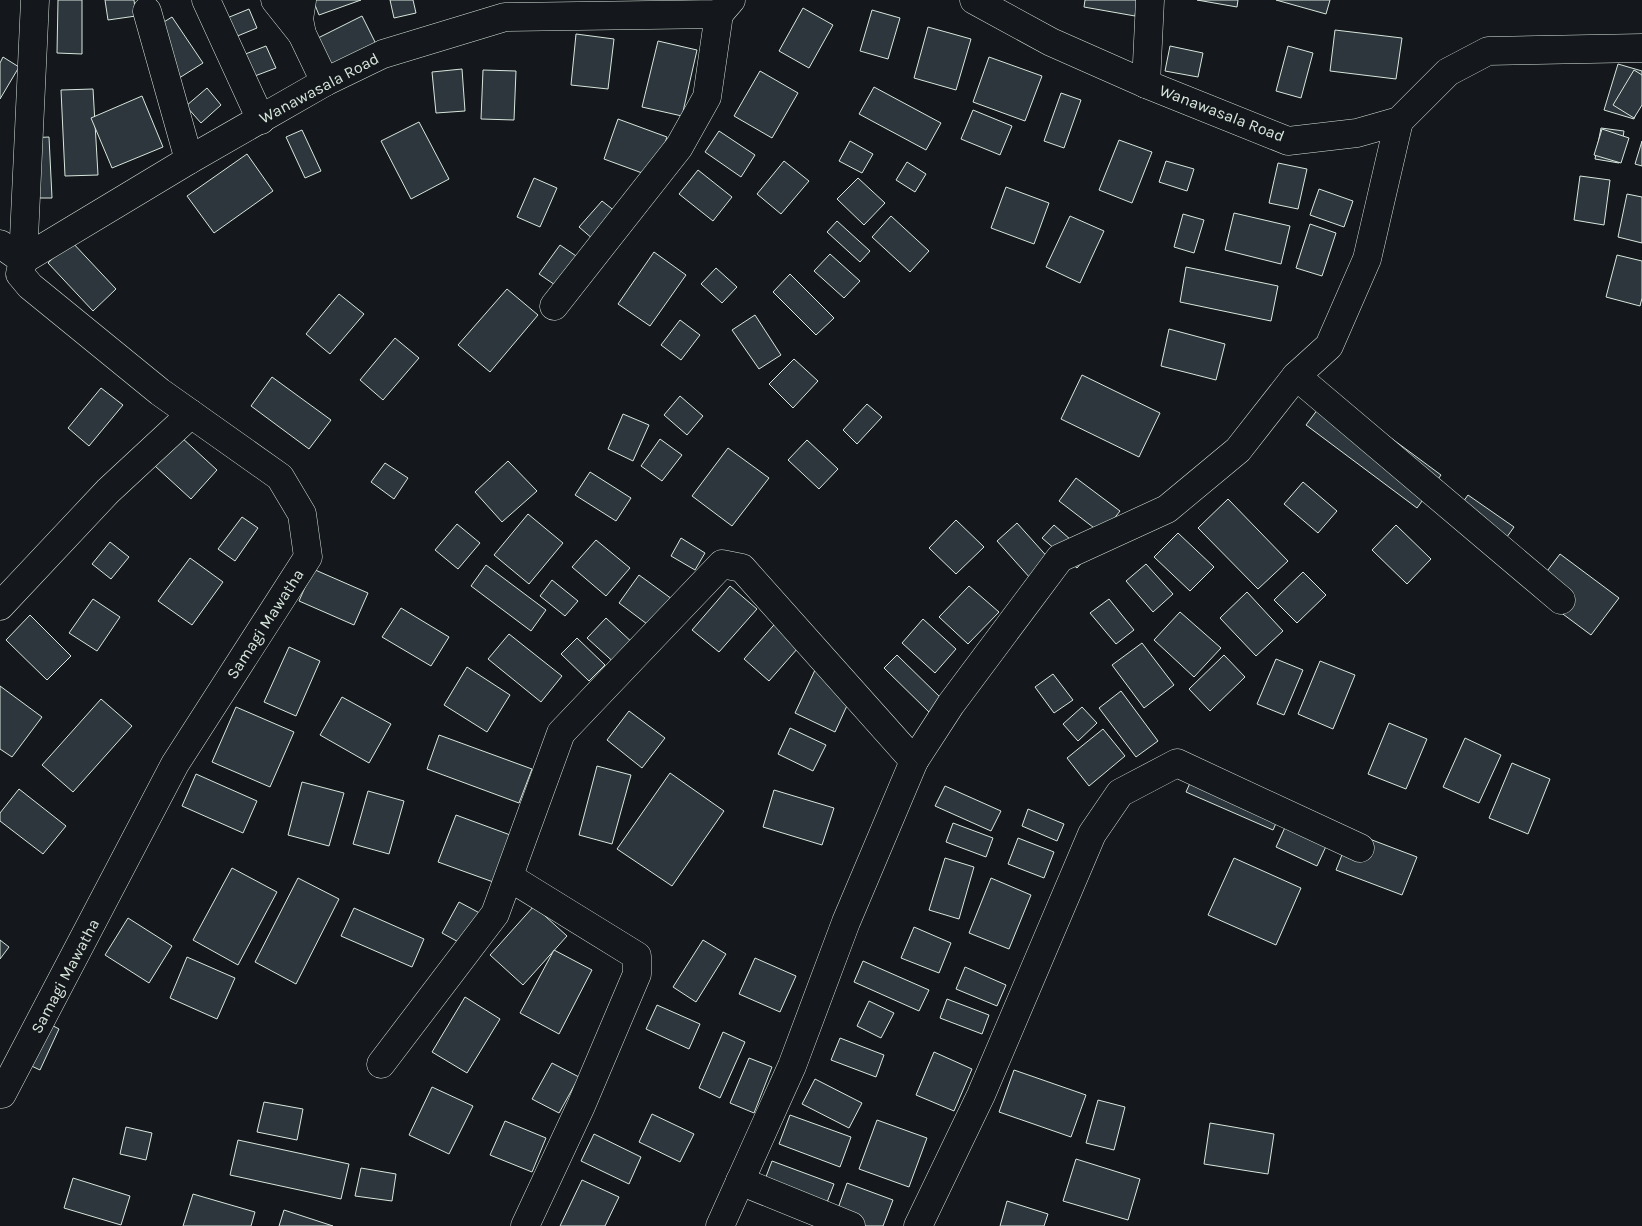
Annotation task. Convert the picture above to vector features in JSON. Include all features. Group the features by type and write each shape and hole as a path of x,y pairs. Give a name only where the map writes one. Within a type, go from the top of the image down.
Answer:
{"street":[{"path":"23,260 35,0"},
{"path":"206,0 260,120"},
{"path":"275,0 302,34 325,82"},
{"path":"302,0 299,19 302,34"},
{"name":"Wanawasala Road","path":"974,0 1051,42 1146,84 1288,141 1357,134 1399,121 1448,72 1488,51 1642,48"},
{"path":"1146,84 1150,0"},
{"path":"554,306 678,147 707,97 725,7"},
{"name":"Wanawasala Road","path":"23,260 188,160 325,82 383,54 505,17 725,7"},
{"path":"147,11 188,160"},
{"path":"720,1226 792,1066 846,922 914,761 951,704 1060,558 1167,510 1238,450 1296,376 1329,346 1367,259 1399,121"},
{"path":"0,244 23,260"},
{"name":"Samagi Mawatha","path":"2,1094 175,764 308,557 302,514 280,477 160,392 30,286 20,274 23,260"},
{"path":"1296,376 1561,600"},
{"path":"0,606 108,491 192,414"},
{"path":"381,1064 495,914 561,733 722,564 742,568 914,761"},
{"path":"918,1226 981,1095 1092,834 1120,794 1177,763 1360,848"},
{"path":"509,877 637,956 637,974 581,1106 525,1226"},
{"path":"740,1181 851,1226"}],"building":[{"path":"58,0 82,0 82,54 57,53"},
{"path":"105,0 134,0 136,16 108,20"},
{"path":"313,0 361,0 319,15"},
{"path":"390,0 413,0 416,13 394,18"},
{"path":"1085,0 1137,0 1135,16 1084,7"},
{"path":"1197,0 1238,0 1237,7"},
{"path":"1276,0 1330,0 1326,14"},
{"path":"803,8 833,25 809,68 779,51"},
{"path":"249,9 257,28 218,44 210,25"},
{"path":"872,10 900,18 888,59 860,51"},
{"path":"362,16 376,44 332,66 318,38"},
{"path":"172,17 203,63 176,80 146,33"},
{"path":"928,27 971,39 956,90 914,78"},
{"path":"1335,30 1402,38 1396,79 1330,71"},
{"path":"576,34 614,39 608,89 571,85"},
{"path":"658,41 697,50 682,116 642,107"},
{"path":"266,46 276,68 239,82 230,60"},
{"path":"1170,46 1203,53 1198,77 1165,71"},
{"path":"1288,46 1313,53 1301,98 1276,91"},
{"path":"3,57 19,67 0,99 0,63"},
{"path":"989,57 1042,76 1025,121 973,102"},
{"path":"1618,64 1642,71 1642,93 1634,119 1604,110"},
{"path":"462,69 465,111 436,113 432,72"},
{"path":"483,70 516,71 514,120 481,119"},
{"path":"1634,70 1642,75 1642,105 1634,118 1613,105"},
{"path":"760,71 798,93 772,138 734,116"},
{"path":"874,87 941,123 926,150 859,114"},
{"path":"207,88 221,105 201,123 186,106"},
{"path":"93,89 98,175 65,176 61,90"},
{"path":"1061,93 1081,100 1064,148 1044,141"},
{"path":"142,96 163,147 112,168 91,118"},
{"path":"973,110 1012,126 1000,155 961,139"},
{"path":"618,119 667,137 653,177 604,159"},
{"path":"419,122 449,179 411,199 381,141"},
{"path":"1601,128 1624,131 1619,163 1595,159"},
{"path":"1602,129 1629,138 1621,163 1594,155"},
{"path":"302,130 321,171 305,178 286,137"},
{"path":"719,131 755,155 741,177 705,152"},
{"path":"49,137 52,198 30,198 27,138"},
{"path":"1119,140 1152,152 1132,203 1099,190"},
{"path":"850,141 873,154 862,173 839,161"},
{"path":"1642,141 1642,166 1635,164"},
{"path":"247,154 273,191 214,233 187,196"},
{"path":"784,161 809,181 781,214 757,194"},
{"path":"1166,161 1194,169 1187,191 1159,182"},
{"path":"907,162 926,174 915,192 896,180"},
{"path":"1278,163 1307,169 1298,209 1269,203"},
{"path":"698,170 732,197 713,221 679,194"},
{"path":"1580,176 1610,180 1604,225 1574,220"},
{"path":"534,178 557,188 540,227 517,217"},
{"path":"858,178 885,203 864,225 837,199"},
{"path":"1006,187 1049,203 1034,244 991,228"},
{"path":"1319,189 1353,201 1344,227 1310,215"},
{"path":"1627,194 1642,197 1642,243 1618,237"},
{"path":"602,201 625,219 601,246 579,227"},
{"path":"1234,213 1290,226 1281,264 1225,250"},
{"path":"1183,214 1204,220 1194,253 1174,247"},
{"path":"891,216 929,251 910,272 872,237"},
{"path":"1070,216 1104,231 1080,283 1046,267"},
{"path":"837,221 870,251 860,262 827,232"},
{"path":"1310,224 1336,233 1322,276 1296,268"},
{"path":"71,241 116,289 93,311 48,263"},
{"path":"560,245 582,260 561,289 539,274"},
{"path":"654,252 686,275 650,326 618,304"},
{"path":"830,254 860,281 844,298 814,271"},
{"path":"1617,255 1642,261 1642,298 1640,306 1606,297"},
{"path":"1186,267 1278,286 1271,321 1180,302"},
{"path":"716,268 737,287 722,303 701,284"},
{"path":"790,274 834,318 816,335 773,292"},
{"path":"507,289 538,315 490,372 458,345"},
{"path":"339,294 364,314 330,354 306,334"},
{"path":"755,315 781,355 759,369 732,330"},
{"path":"680,320 700,335 681,360 661,345"},
{"path":"1169,329 1225,344 1216,380 1161,366"},
{"path":"395,338 419,358 383,400 360,380"},
{"path":"794,359 818,381 793,408 769,384"},
{"path":"1082,375 1160,413 1139,457 1061,419"},
{"path":"272,377 331,420 309,449 251,406"},
{"path":"101,388 123,405 89,446 68,428"},
{"path":"1330,393 1441,475 1417,508 1306,425"},
{"path":"680,396 703,416 687,435 664,415"},
{"path":"867,404 882,417 857,444 843,430"},
{"path":"623,414 649,425 633,461 608,449"},
{"path":"181,437 217,470 191,499 155,466"},
{"path":"660,439 682,455 662,481 641,466"},
{"path":"807,440 838,469 819,489 788,460"},
{"path":"728,448 769,478 732,526 692,496"},
{"path":"508,461 537,491 502,522 475,492"},
{"path":"385,463 408,478 394,499 371,482"},
{"path":"590,472 631,498 616,521 575,495"},
{"path":"1076,478 1120,511 1102,534 1059,501"},
{"path":"1303,482 1337,511 1318,533 1284,504"},
{"path":"1468,495 1514,527 1497,551 1451,519"},
{"path":"1228,499 1288,561 1258,589 1198,528"},
{"path":"528,514 563,543 529,584 494,555"},
{"path":"242,517 258,528 235,561 218,549"},
{"path":"956,520 984,547 956,574 929,548"},
{"path":"1017,523 1051,561 1031,579 997,541"},
{"path":"457,524 480,543 458,569 435,550"},
{"path":"1054,525 1088,555 1077,568 1042,538"},
{"path":"1396,525 1431,559 1407,584 1372,550"},
{"path":"1178,533 1214,567 1190,591 1154,557"},
{"path":"681,538 705,553 695,570 671,556"},
{"path":"596,540 630,568 606,596 572,567"},
{"path":"110,542 129,557 111,579 92,564"},
{"path":"1560,554 1619,598 1591,635 1532,591"},
{"path":"190,558 223,582 192,625 158,601"},
{"path":"1146,564 1173,594 1153,612 1126,581"},
{"path":"486,565 546,610 531,631 471,586"},
{"path":"313,569 368,593 354,625 299,601"},
{"path":"1303,572 1326,595 1297,623 1274,600"},
{"path":"639,575 672,599 651,627 619,603"},
{"path":"552,580 578,601 565,616 540,596"},
{"path":"730,586 757,609 719,652 692,630"},
{"path":"969,586 999,612 968,644 939,617"},
{"path":"1247,592 1283,631 1256,656 1220,618"},
{"path":"93,599 120,617 97,651 69,633"},
{"path":"1109,599 1134,630 1116,644 1090,613"},
{"path":"401,608 449,637 431,666 382,637"},
{"path":"1180,612 1221,648 1194,677 1154,640"},
{"path":"30,615 71,656 47,680 6,640"},
{"path":"606,618 636,646 618,666 587,638"},
{"path":"780,618 805,640 769,681 744,659"},
{"path":"923,619 956,649 935,673 902,643"},
{"path":"509,634 562,676 541,702 488,659"},
{"path":"577,638 605,665 589,681 561,654"},
{"path":"1142,643 1174,685 1144,708 1112,665"},
{"path":"289,647 320,661 296,716 264,702"},
{"path":"897,655 942,699 930,713 884,668"},
{"path":"1224,655 1245,677 1210,711 1189,689"},
{"path":"1276,659 1303,670 1284,715 1257,704"},
{"path":"1320,661 1355,675 1333,729 1298,714"},
{"path":"467,667 510,695 487,732 444,705"},
{"path":"815,670 855,688 835,732 795,713"},
{"path":"1053,674 1073,700 1054,713 1035,687"},
{"path":"0,686 42,717 12,757 0,749"},
{"path":"1121,691 1158,741 1136,757 1099,708"},
{"path":"342,697 391,724 369,763 320,735"},
{"path":"101,699 132,726 73,792 42,765"},
{"path":"236,707 294,732 270,787 212,762"},
{"path":"1082,707 1097,723 1078,741 1063,724"},
{"path":"629,711 665,738 642,768 607,740"},
{"path":"1389,723 1427,739 1406,789 1368,774"},
{"path":"790,728 826,745 813,771 778,754"},
{"path":"1103,729 1125,756 1089,786 1067,758"},
{"path":"439,735 532,769 519,803 427,769"},
{"path":"1465,738 1501,755 1479,803 1443,787"},
{"path":"1512,763 1550,779 1528,834 1489,818"},
{"path":"1198,765 1285,803 1273,830 1186,792"},
{"path":"597,766 631,775 612,844 579,835"},
{"path":"670,773 724,811 672,886 617,849"},
{"path":"196,774 257,801 243,833 182,806"},
{"path":"302,782 344,793 329,846 288,835"},
{"path":"945,786 1001,811 991,831 935,806"},
{"path":"19,789 66,826 43,854 0,821 0,813"},
{"path":"774,790 834,808 822,845 763,827"},
{"path":"368,791 404,801 389,854 353,844"},
{"path":"1028,809 1064,824 1057,841 1022,826"},
{"path":"1293,810 1334,829 1317,866 1276,847"},
{"path":"456,815 513,836 496,883 438,862"},
{"path":"953,823 993,838 986,857 946,842"},
{"path":"1351,832 1417,857 1402,895 1336,870"},
{"path":"1018,838 1054,852 1044,878 1008,864"},
{"path":"945,858 974,867 959,919 929,910"},
{"path":"1234,858 1301,888 1276,945 1208,915"},
{"path":"232,868 277,892 238,965 193,940"},
{"path":"298,878 339,899 296,984 255,962"},
{"path":"991,878 1031,895 1009,949 969,933"},
{"path":"459,902 489,918 473,950 442,933"},
{"path":"534,906 567,936 523,985 490,955"},
{"path":"354,908 424,939 412,967 341,936"},
{"path":"128,918 172,946 149,983 105,955"},
{"path":"914,927 951,943 939,973 901,958"},
{"path":"0,940 9,947 0,959"},
{"path":"703,940 726,954 696,1002 673,987"},
{"path":"554,950 592,970 559,1034 520,1013"},
{"path":"187,957 235,978 217,1019 170,998"},
{"path":"755,958 796,976 780,1012 739,994"},
{"path":"863,961 929,990 919,1011 854,982"},
{"path":"965,967 1006,985 997,1006 956,989"},
{"path":"465,997 500,1019 467,1073 432,1052"},
{"path":"947,999 989,1015 982,1034 940,1018"},
{"path":"869,1001 894,1013 881,1038 857,1026"},
{"path":"657,1005 700,1024 689,1049 646,1029"},
{"path":"42,1020 59,1029 40,1070 23,1062"},
{"path":"723,1032 745,1042 720,1098 699,1088"},
{"path":"840,1038 884,1055 876,1077 831,1060"},
{"path":"934,1052 972,1069 954,1111 916,1095"},
{"path":"749,1058 772,1067 754,1113 730,1103"},
{"path":"552,1063 579,1077 559,1113 532,1099"},
{"path":"1014,1070 1086,1095 1071,1137 999,1112"},
{"path":"815,1079 862,1103 849,1128 802,1104"},
{"path":"432,1087 473,1106 449,1154 409,1135"},
{"path":"1098,1100 1125,1107 1114,1150 1086,1143"},
{"path":"264,1102 303,1109 297,1140 257,1132"},
{"path":"652,1114 694,1134 680,1162 639,1142"},
{"path":"790,1115 851,1137 840,1167 779,1144"},
{"path":"877,1120 927,1138 909,1187 859,1169"},
{"path":"505,1121 546,1138 532,1172 490,1155"},
{"path":"1210,1123 1274,1134 1268,1174 1204,1164"},
{"path":"126,1127 152,1133 146,1160 120,1154"},
{"path":"594,1134 641,1157 629,1184 581,1161"},
{"path":"238,1140 349,1164 341,1199 230,1175"},
{"path":"1076,1159 1140,1179 1128,1220 1063,1201"},
{"path":"772,1161 834,1184 826,1205 764,1182"},
{"path":"361,1168 396,1174 392,1201 355,1196"},
{"path":"73,1178 130,1196 121,1225 64,1208"},
{"path":"582,1180 619,1197 605,1226 560,1226"},
{"path":"847,1183 893,1200 883,1226 866,1226 836,1214"},
{"path":"193,1194 255,1212 251,1226 183,1226"},
{"path":"1007,1201 1048,1214 1044,1226 1000,1226"},
{"path":"284,1210 333,1226 279,1226"}]}
